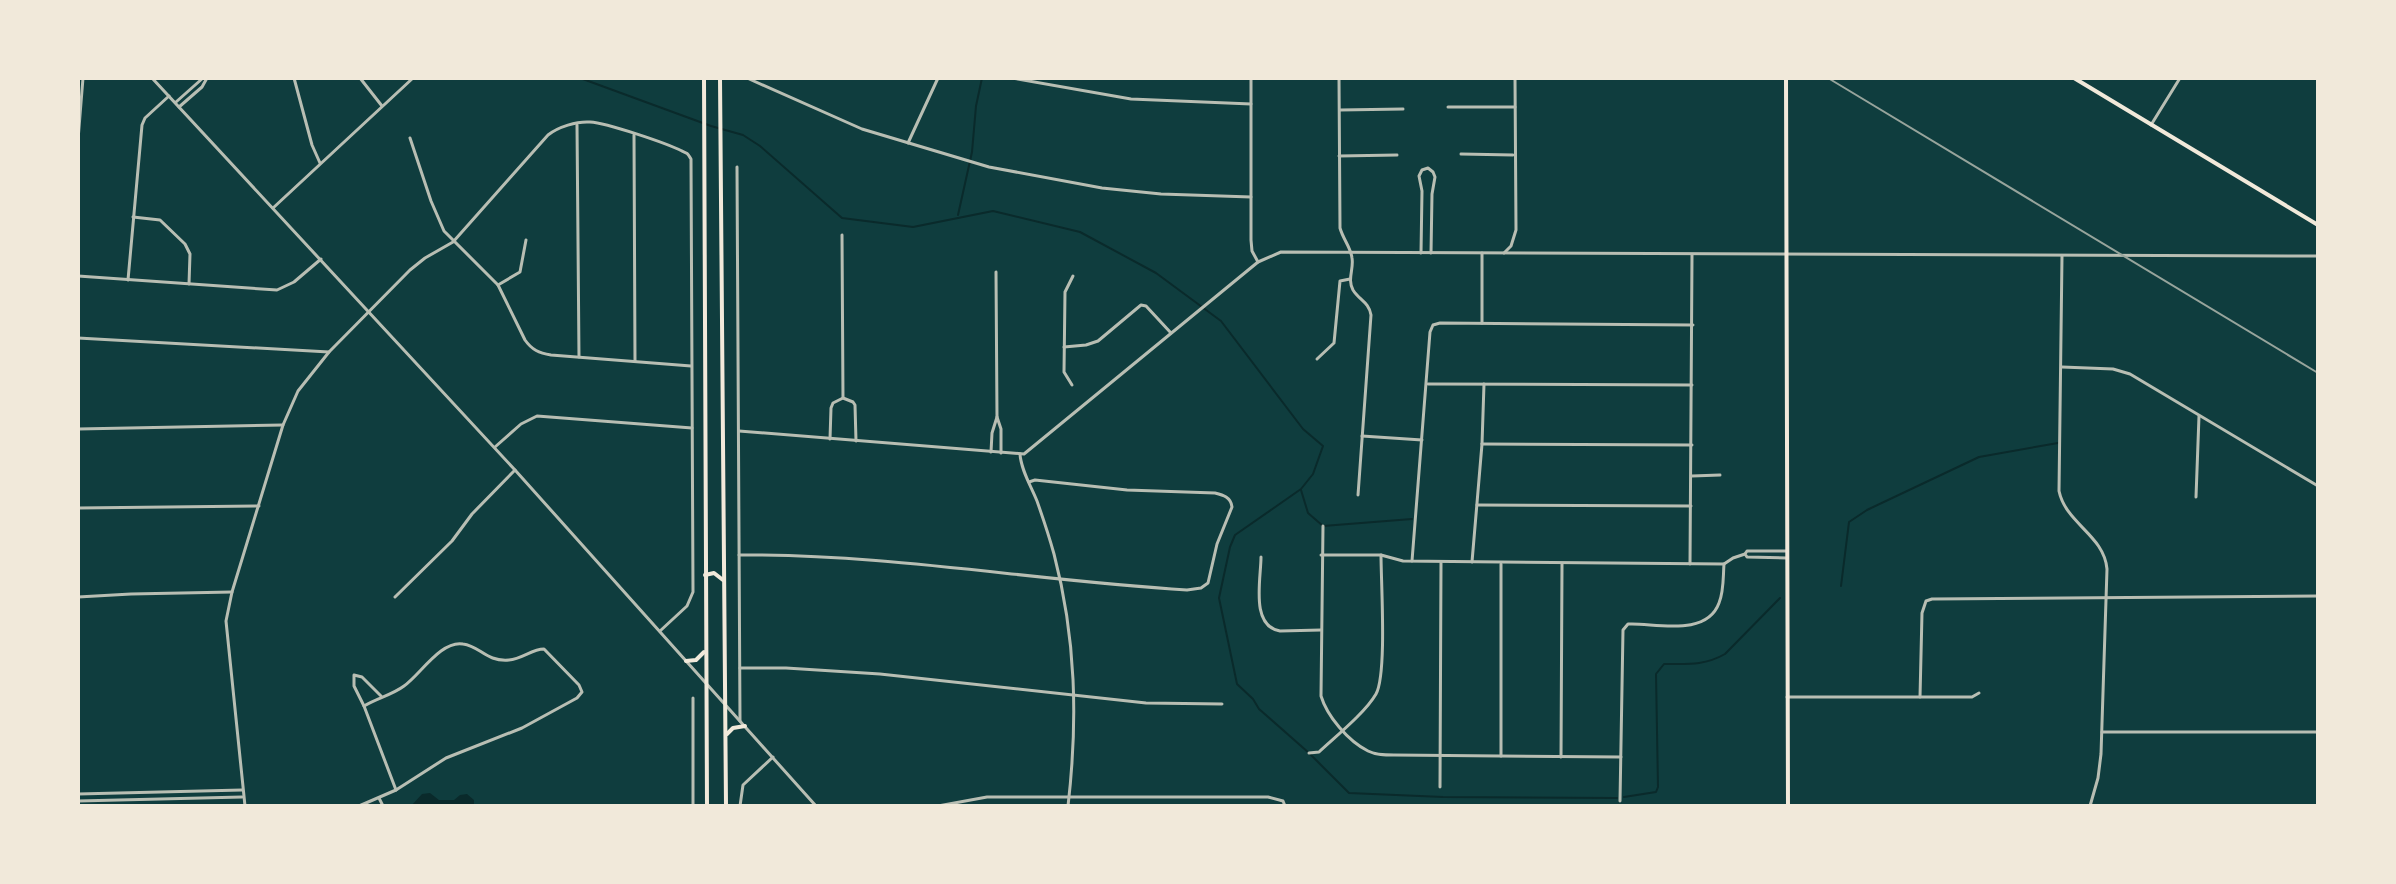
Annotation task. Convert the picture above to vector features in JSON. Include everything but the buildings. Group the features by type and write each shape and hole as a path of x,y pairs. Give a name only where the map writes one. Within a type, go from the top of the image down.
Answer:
{"main road":[{"path":"704,78 707,805"},
{"path":"720,78 726,806"},
{"path":"1786,78 1788,806"},
{"path":"2074,78 2318,225"},
{"path":"705,575 714,573 725,582"},
{"path":"686,661 698,659 706,650"},
{"path":"726,736 733,728 743,724"}],"street":[{"path":"78,140 83,78"},
{"path":"152,78 515,470 816,806"},
{"path":"175,103 205,78"},
{"path":"179,107 202,87 205,78"},
{"path":"294,78 320,163"},
{"path":"360,78 382,106"},
{"path":"273,208 413,78"},
{"path":"747,78 841,120 970,163 1053,181 1144,193 1251,197"},
{"path":"908,143 938,78"},
{"path":"1012,78 1131,99 1251,104"},
{"path":"1251,78 1251,240 1258,262"},
{"path":"1339,78 1340,228 1342,239 1351,252 1350,279 1353,290 1371,311 1358,495"},
{"path":"1504,253 1511,246 1516,230 1515,78"},
{"path":"2151,125 2180,78"},
{"path":"128,280 142,125 145,118 169,96"},
{"path":"1448,107 1515,107"},
{"path":"1340,110 1403,109"},
{"path":"245,806 226,632 232,592 283,425 298,391 368,311 417,264 453,242 548,135 557,129 577,124 596,123 688,154 691,166 692,597 682,612 660,631"},
{"path":"577,124 579,357"},
{"path":"634,135 635,361"},
{"path":"410,138 437,218 453,242 498,285 531,348 541,353 691,366"},
{"path":"1461,154 1514,155"},
{"path":"1339,156 1397,155"},
{"path":"737,167 743,724"},
{"path":"1421,253 1422,191 1418,178 1422,170 1428,168 1435,177 1431,253"},
{"path":"133,217 160,220 185,244 190,256 189,284"},
{"path":"842,235 843,398"},
{"path":"498,285 520,272 526,240"},
{"path":"739,431 1020,454 1032,449 1258,262 1281,252 2318,256"},
{"path":"1482,253 1482,323"},
{"path":"1690,564 1692,255"},
{"path":"2062,256 2059,491 2069,514 2104,552 2107,569 2100,766 2090,806"},
{"path":"78,276 277,290 294,282 321,259"},
{"path":"991,452 997,417 996,272"},
{"path":"1072,385 1064,372 1064,347 1065,292 1073,276"},
{"path":"1317,359 1334,343 1340,281 1350,279"},
{"path":"1064,347 1098,341 1141,305 1146,306 1171,334"},
{"path":"1412,561 1433,325 1693,325"},
{"path":"78,338 329,352"},
{"path":"2061,367 2125,372 2318,486"},
{"path":"1426,384 1692,385"},
{"path":"1472,562 1484,384"},
{"path":"830,439 831,408 833,403 843,398 853,402 856,409 856,441"},
{"path":"494,448 521,424 537,416 692,428"},
{"path":"2196,497 2199,416"},
{"path":"997,417 1001,429 1001,453"},
{"path":"78,429 283,425"},
{"path":"1362,436 1422,440"},
{"path":"1482,444 1692,445"},
{"path":"1020,454 1061,580 1069,624 1075,697 1068,806"},
{"path":"395,597 452,541 472,514 515,470"},
{"path":"1692,476 1720,475"},
{"path":"739,555 833,556 899,561 1061,580 1187,590 1205,586 1210,578 1217,544 1231,512 1229,499 1215,493 1153,492 1035,480 1029,482"},
{"path":"1477,505 1691,506"},
{"path":"78,508 259,506"},
{"path":"1323,526 1321,696 1327,711 1358,745 1374,753 1441,757 1621,757"},
{"path":"1321,555 1381,555 1441,562 1724,564 1745,554 1747,557 1787,555"},
{"path":"1309,753 1319,752 1343,730 1372,699 1380,680 1381,555"},
{"path":"1261,557 1261,608 1265,624 1280,631 1321,630"},
{"path":"1440,787 1441,562"},
{"path":"1501,562 1501,756"},
{"path":"1561,757 1562,563"},
{"path":"1620,801 1624,627 1632,624 1696,624 1708,619 1720,601 1724,564"},
{"path":"78,597 232,592"},
{"path":"1920,697 1922,613 1926,601 1937,598 2318,596"},
{"path":"359,806 396,790 446,758 530,724 577,698 582,692 556,660 541,648 517,659 501,660 465,644 452,644 407,684 364,706"},
{"path":"740,668 880,674 1146,703 1222,704"},
{"path":"381,696 362,677 354,675 354,686 396,790"},
{"path":"1787,697 1972,697 1979,693"},
{"path":"693,698 693,806"},
{"path":"2102,732 2318,732"},
{"path":"740,806 743,785 773,757"},
{"path":"78,794 242,790"},
{"path":"189,791 189,798"},
{"path":"144,792 144,799"},
{"path":"938,806 977,798 1069,796 1268,797 1284,804"},
{"path":"78,801 243,797"},
{"path":"379,798 383,806"}],"water":[{"path":"430,793 439,800 454,800 467,794 474,800 474,806 411,806 422,794"}],"waterway":[{"path":"580,78 743,135 760,146 842,218 913,227 993,211 1080,232 1156,273 1221,321 1303,429 1323,446 1313,474 1301,489 1235,535 1230,547 1219,598 1237,684 1259,709 1349,793 1617,798"},
{"path":"958,215 972,152 982,78"},
{"path":"1841,586 1849,522 1867,510 1979,457 2058,443"},
{"path":"1301,490 1308,513 1323,526 1412,519"},
{"path":"1624,797 1656,792 1658,787 1656,674 1664,664 1703,662 1725,654 1780,598"}],"railway":[{"path":"1828,78 2318,373"}]}
